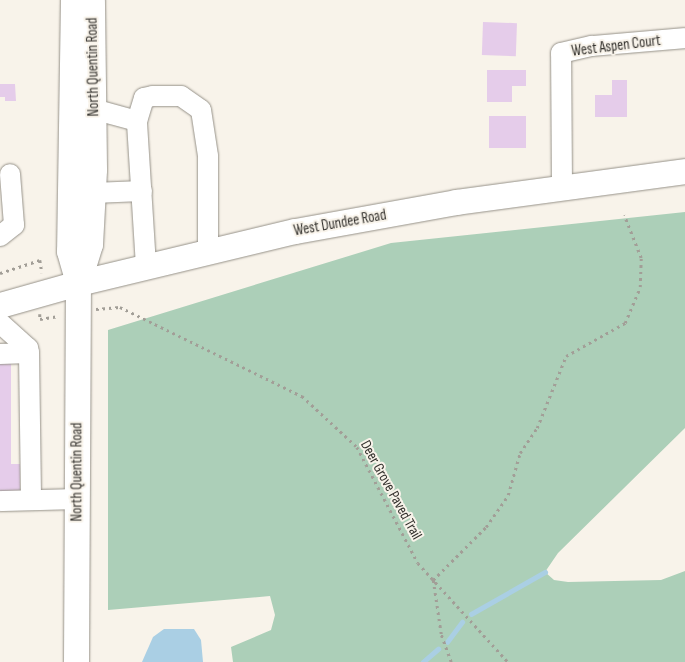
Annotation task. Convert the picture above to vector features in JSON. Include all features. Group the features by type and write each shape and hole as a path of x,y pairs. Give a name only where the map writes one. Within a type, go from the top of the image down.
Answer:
{"main road":[{"name":"North Quentin Road","path":"73,0 68,251 78,283"},
{"name":"North Quentin Road","path":"76,662 78,283 90,244 93,194 92,0"},
{"name":"West Dundee Road","path":"0,305 78,283 295,231 562,186 685,171"}],"street":[{"name":"West Aspen Court","path":"562,186 561,53 592,46 685,38"},
{"path":"146,266 137,121 144,98 153,96 181,96 201,110 208,156 208,252"},
{"path":"93,108 137,121"},
{"path":"0,236 14,225 10,174"},
{"path":"93,194 142,192"},
{"path":"0,322 28,348 29,353 31,500"},
{"path":"0,354 29,353"},
{"path":"0,501 77,498"}],"path":[{"path":"451,662 441,634 433,580 486,527 508,495 520,453 537,428 566,356 625,323 640,287 641,258 624,215"},
{"path":"0,273 40,260"},
{"name":"Deer Grove Paved Trail","path":"120,307 302,396 357,447 418,563 508,662"}],"green space":[{"path":"685,212 685,428 558,553 545,572 554,580 568,582 661,580 685,571 685,662 233,662 231,647 271,630 275,615 270,596 108,610 108,330 391,243"}],"water":[{"path":"164,629 194,629 201,640 203,662 142,662 153,637"}],"building":[{"path":"483,22 517,23 516,56 482,55"},
{"path":"487,70 526,70 526,86 512,86 512,102 487,102"},
{"path":"612,80 627,80 627,117 595,117 595,95 612,95"},
{"path":"0,84 15,84 16,101 5,101 5,97 0,97"},
{"path":"489,116 526,116 526,148 489,148"},
{"path":"0,358 11,358 11,464 20,464 20,499 0,499"}],"waterway":[{"path":"471,614 545,572"},
{"path":"447,642 462,622"},
{"path":"423,662 438,649"}]}
